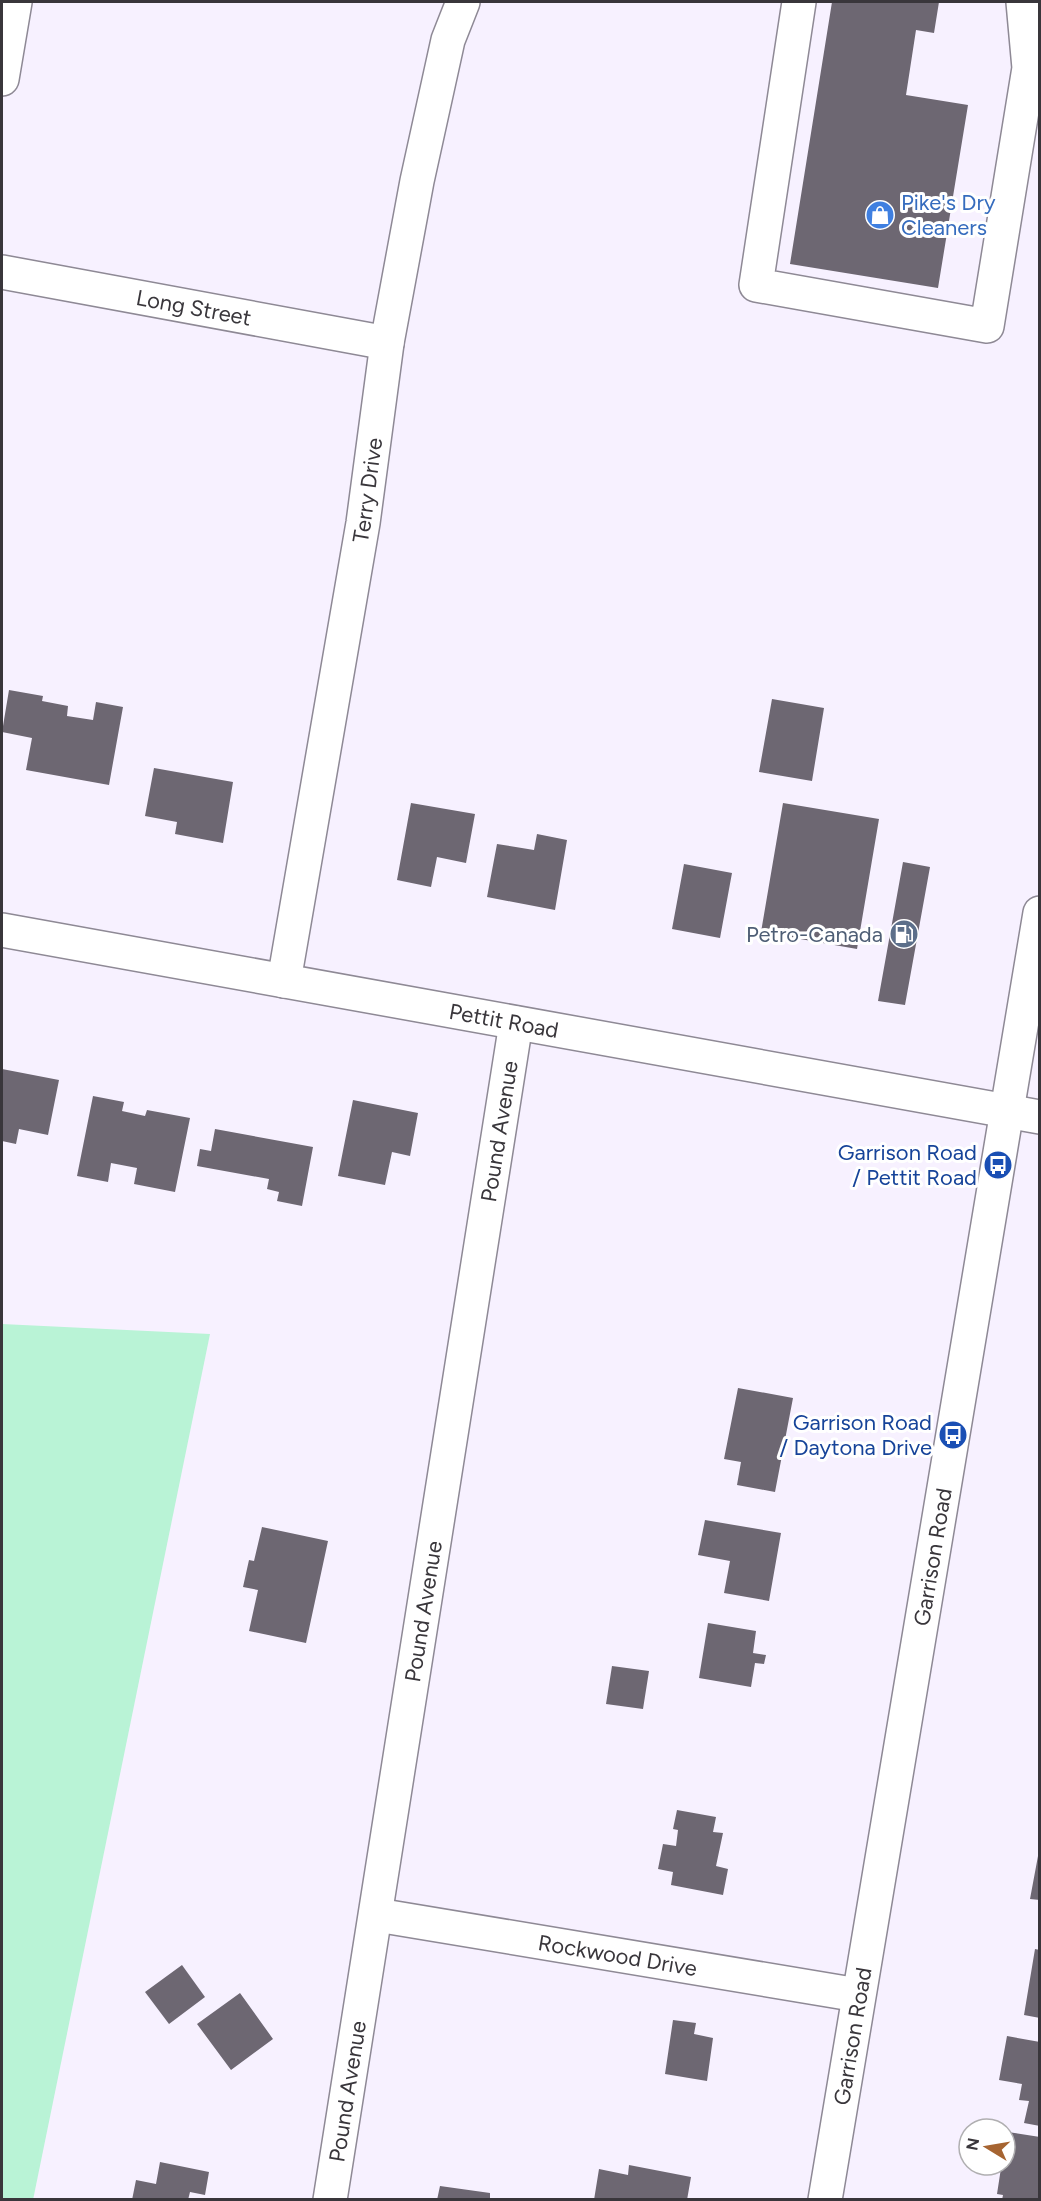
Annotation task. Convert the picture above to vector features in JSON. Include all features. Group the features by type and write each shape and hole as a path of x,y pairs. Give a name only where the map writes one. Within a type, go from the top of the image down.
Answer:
{"street":[{"path":"2,79 15,2"},
{"name":"Terry Drive","path":"284,981 363,523 387,343 419,170 448,40 463,2"},
{"path":"799,2 756,285 987,326 1029,68 1028,7"},
{"name":"Long Street","path":"2,272 387,343"},
{"name":"Garrison Road","path":"825,2199 1040,913"},
{"name":"Pettit Road","path":"2,930 1040,1117"},
{"name":"Pound Avenue","path":"330,2199 377,1915 516,1023"},
{"name":"Rockwood Drive","path":"377,1915 858,1995"}],"green space":[{"path":"2,1324 210,1334 33,2200 2,2199"}],"building":[{"path":"832,2 939,2 934,33 916,30 906,95 968,105 938,288 790,264"},
{"path":"9,690 43,696 42,701 68,706 67,716 93,720 96,702 123,707 109,785 26,770 32,738 2,732"},
{"path":"772,699 824,708 812,781 759,772"},
{"path":"154,768 233,782 223,843 175,834 177,822 145,816"},
{"path":"411,803 475,814 466,863 437,857 431,887 397,880"},
{"path":"783,803 879,819 857,949 761,932"},
{"path":"537,834 567,840 555,910 487,897 497,844 534,850"},
{"name":"Petro-Canada","path":"903,862 930,867 905,1005 878,1001"},
{"path":"684,864 732,873 720,938 672,929"},
{"path":"2,1069 59,1080 48,1135 19,1129 16,1144 2,1141"},
{"path":"93,1096 124,1102 122,1111 145,1116 147,1110 190,1118 175,1192 134,1184 137,1168 111,1163 108,1182 77,1176"},
{"path":"353,1100 418,1113 410,1156 392,1152 385,1185 338,1176"},
{"path":"215,1129 313,1147 302,1206 277,1201 279,1192 267,1189 269,1179 197,1166 200,1149 211,1151"},
{"path":"738,1388 793,1398 775,1492 737,1485 741,1462 724,1459"},
{"path":"705,1520 781,1533 769,1601 724,1593 730,1561 698,1555"},
{"path":"262,1527 328,1541 306,1643 249,1631 258,1590 243,1587 249,1560 254,1561"},
{"path":"708,1623 756,1631 753,1653 766,1655 764,1664 755,1663 751,1687 699,1678"},
{"path":"612,1666 649,1671 643,1709 606,1704"},
{"path":"677,1810 716,1817 713,1832 723,1833 716,1866 728,1869 723,1895 671,1885 673,1872 658,1869 663,1844 676,1846 678,1830 673,1829"},
{"path":"1038,1856 1040,1856 1040,1900 1030,1899"},
{"path":"1035,1949 1040,1950 1040,2018 1024,2015"},
{"path":"182,1965 205,1997 169,2024 145,1992"},
{"path":"240,1993 273,2039 231,2070 197,2024"},
{"path":"673,2020 696,2023 694,2034 713,2038 707,2081 665,2074"},
{"path":"1007,2036 1040,2042 1040,2126 1024,2123 1029,2101 1019,2100 1022,2084 999,2080"},
{"path":"1017,2133 1040,2137 1040,2200 1002,2200 1003,2195 997,2194 1000,2177 1017,2177"},
{"path":"160,2162 209,2172 205,2195 190,2192 188,2200 132,2200 136,2180 156,2184"},
{"path":"629,2165 691,2177 687,2200 594,2200 599,2169 628,2175"},
{"path":"440,2186 490,2193 490,2200 437,2200"}],"place":[{"name":"Pike's Dry Cleaners","path":"880,215"},
{"name":"Petro-Canada","path":"904,934"},
{"name":"Garrison Road / Pettit Road","path":"998,1165"},
{"name":"Garrison Road / Daytona Drive","path":"953,1435"}]}
